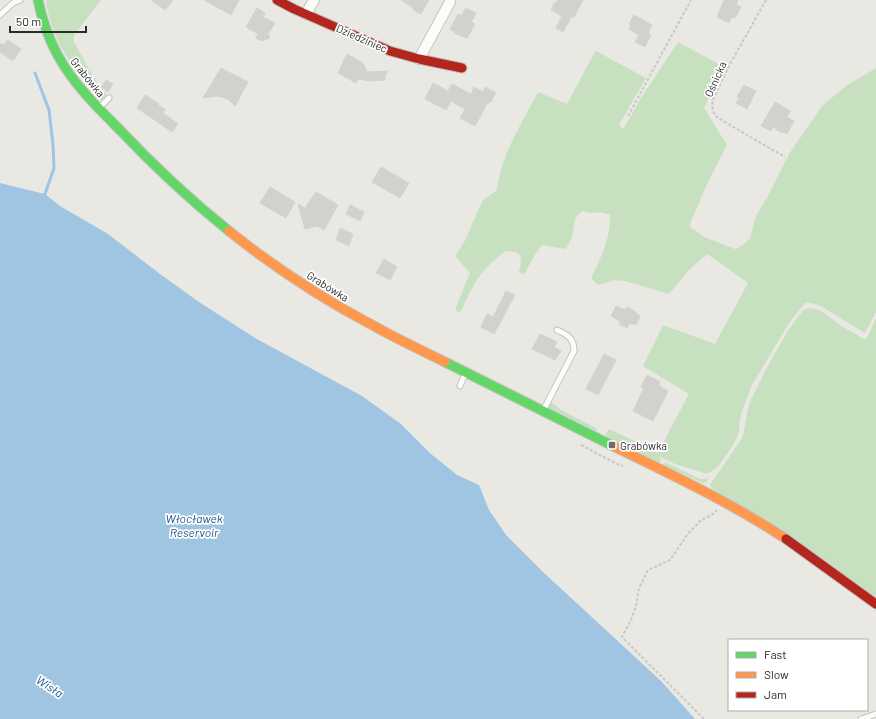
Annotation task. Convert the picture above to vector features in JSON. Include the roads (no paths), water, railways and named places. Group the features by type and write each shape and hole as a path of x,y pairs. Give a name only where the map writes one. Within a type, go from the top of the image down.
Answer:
{"street":[{"name":"Grabówka","path":"38,0 46,32 56,54 72,77 98,108 158,171 206,213 251,249 337,306 404,342 722,500 763,524 876,604"},
{"name":"Dziedziniec","path":"276,0 390,51 462,68"},
{"path":"306,14 314,0"},
{"path":"419,59 450,2"}],"lane":[{"path":"0,15 13,3 20,0"},
{"path":"98,108 109,98"},
{"path":"543,412 574,351 574,344 571,339 566,334 557,330"},
{"path":"460,386 465,373"},
{"path":"861,719 876,714"}],"water":[{"name":"Włocławek Reservoir","path":"0,183 45,194 60,206 108,234 199,302 255,338 362,396 401,424 431,454 457,475 479,485 489,510 506,535 543,572 661,681 695,719 0,719"}],"waterway":[{"path":"35,73 49,110 53,145 54,168 45,194"}],"place":[{"name":"Grabówka","path":"612,445"}],"water label":[{"name":"Wisła","path":"50,686"}]}
